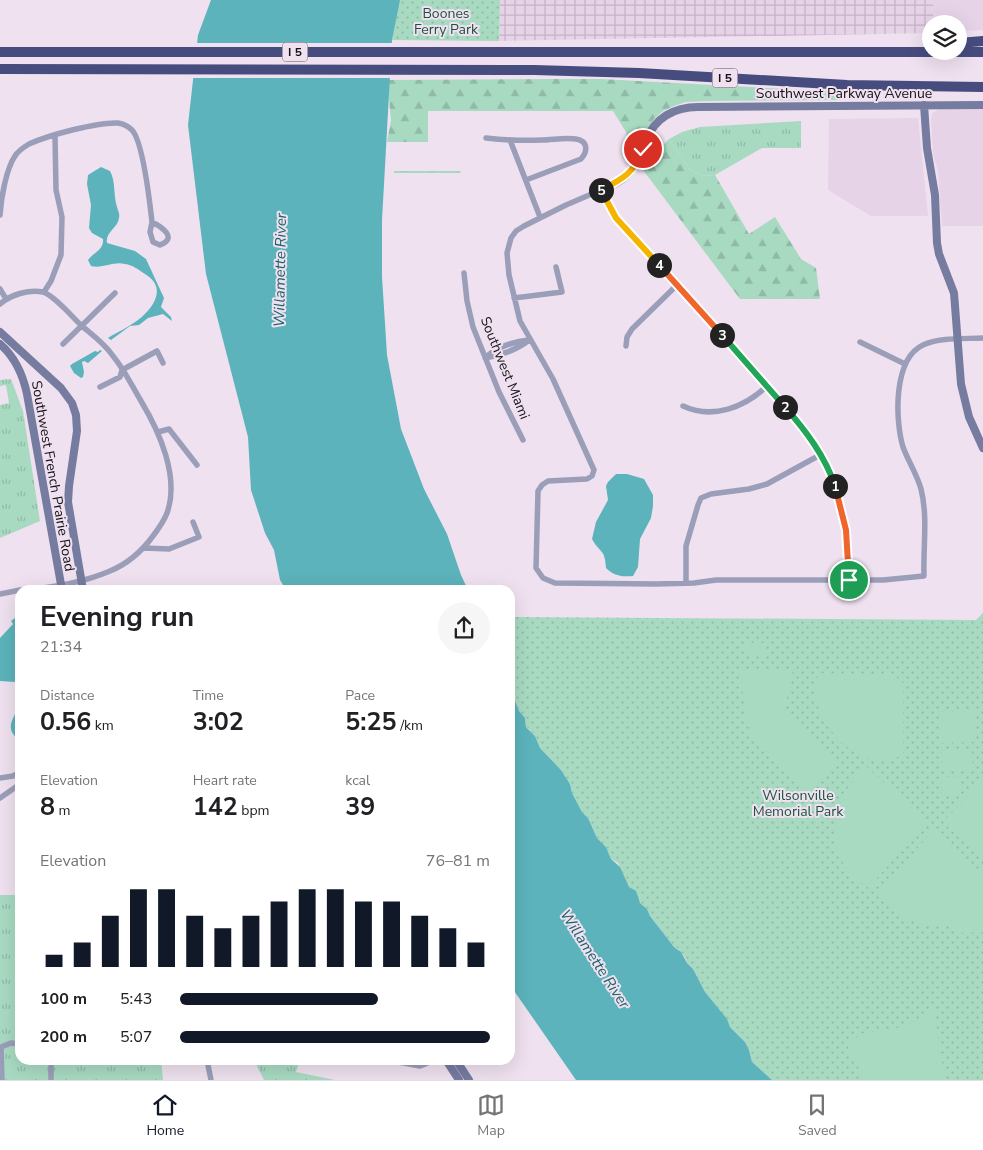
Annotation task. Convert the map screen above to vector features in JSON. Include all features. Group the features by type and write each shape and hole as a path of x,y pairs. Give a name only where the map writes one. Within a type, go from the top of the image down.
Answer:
{"highway":[{"path":"967,42 983,41"},
{"name":"I 5","path":"875,52 922,47"},
{"name":"I 5","path":"0,52 983,52"},
{"name":"I 5","path":"0,69 467,69 631,73 829,84 983,87"}],"street":[{"path":"924,105 927,148 935,195 937,243 942,263 953,288 964,399 974,431 983,448"},
{"name":"Southwest Parkway Avenue","path":"514,298 506,253 509,243 516,232 540,217 612,185 628,175 637,163 652,127 665,115 678,109 698,106 983,105"},
{"path":"0,215 7,178 15,156 30,144 87,127 118,123 125,124 131,128 137,138 149,192 152,222"},
{"path":"44,292 51,281 61,255 62,217 56,190 55,136"},
{"path":"486,138 510,140 578,139 584,142 587,148 586,154 581,159 526,180"},
{"path":"510,140 540,217"},
{"path":"601,190 616,218 806,432 833,479 842,511 848,545 849,580"},
{"path":"556,267 562,292 514,298 520,321 529,340 542,358 553,379 593,468 591,477 552,480 542,485 538,492 536,564 540,574 547,580 559,584 686,583 716,580 893,580 924,576 923,498 918,480 903,446 899,429 900,378 904,364 913,352 921,346 937,341 983,338"},
{"name":"Southwest Miami","path":"464,273 471,319 499,392 523,440"},
{"path":"626,346 627,337 632,329 677,285"},
{"path":"0,289 6,299"},
{"path":"0,304 6,299 25,293 44,292 106,347 122,370 158,432 168,469 169,502 167,513 162,524 144,548 123,565 104,574 68,585"},
{"path":"63,344 114,293"},
{"name":"Southwest French Prairie Road","path":"0,332 61,388 69,398 76,415 77,431 68,502 81,585"},
{"path":"485,358 490,353 520,340 529,340"},
{"path":"860,342 904,364"},
{"name":"Southwest French Prairie Road","path":"0,344 13,358 26,388 62,585"},
{"path":"100,387 120,377 122,370 157,351 163,363"},
{"path":"683,406 696,411 725,410 744,404 767,386"},
{"path":"158,432 169,429 197,464"},
{"path":"686,583 686,546 701,498 711,494 748,489 767,484 820,455"},
{"path":"144,548 169,549 199,538 193,522"},
{"path":"0,594 15,591"},
{"path":"0,778 15,775"},
{"path":"0,798 15,788"},
{"path":"2,1080 1,1046 15,1043"},
{"path":"51,1065 51,1080"},
{"path":"208,1065 211,1080"},
{"path":"449,1065 458,1080"},
{"path":"459,1065 468,1080"}],"shaded area":[{"path":"500,0 933,0 933,15 922,15 922,33 499,41"},
{"path":"933,0 983,0 983,30 967,31 967,15 933,15"},
{"path":"939,109 983,109 983,226 942,226 938,171 933,154 931,119 933,113"},
{"path":"918,118 928,216 871,216 828,190 829,119"}],"green space":[{"name":"Boones Ferry Park","path":"399,0 500,0 499,41 392,40"},
{"path":"601,79 841,92 841,100 686,102 663,111 654,119 641,140 634,158 629,152 626,132 613,111 428,111 428,142 387,142 391,120 387,80"},
{"path":"801,121 801,148 762,148 715,175 703,176 689,169 669,139 682,132 700,127"},
{"path":"669,139 689,169 703,176 715,175 749,234 775,217 801,259 816,268 820,299 740,299 643,170 651,156"},
{"path":"394,171 460,171 461,173 394,173"},
{"path":"11,379 23,411 40,521 0,538 0,405 9,403 6,385 0,386 0,380"},
{"name":"Wilsonville Memorial Park","path":"983,613 983,1080 772,1080 752,1062 745,1042 730,1027 705,992 684,956 674,947 626,883 618,863 611,859 606,847 597,838 588,818 582,812 572,793 570,784 561,770 540,748 535,736 526,726 525,718 519,711 515,700 515,617 976,620"},
{"path":"745,643 765,643 765,655 745,655"},
{"path":"740,670 793,670 787,699 781,709 839,762 808,793 745,733 751,726 747,727"},
{"path":"818,673 894,675 903,683 903,756 876,760 855,753 845,746 828,727 822,717 816,696"},
{"path":"974,711 975,742 940,743 939,712"},
{"path":"972,750 973,769 942,770 942,751"},
{"path":"866,766 925,822 869,888 846,867 839,855 835,841 837,814 842,800 849,787"},
{"path":"942,777 959,777 960,796 942,796"},
{"path":"982,778 983,861 943,822 982,781"},
{"path":"934,829 975,869 983,868 983,932 955,933 954,924 939,926 915,922 894,911 878,894"},
{"path":"0,895 15,895 15,1065 162,1065 163,1080 0,1080"},
{"path":"933,1006 945,1080 865,1080 847,1045 863,1033 892,1030 917,1020"},
{"path":"256,1065 298,1065 296,1072 335,1080 264,1080"}],"water":[{"name":"Willamette River","path":"211,0 400,0 392,40 382,220 382,277 387,355 401,429 424,489 447,534 466,585 283,585 280,580 274,550 265,533 251,490 248,437 206,274 188,125 198,35"},
{"path":"101,167 110,171 112,175 119,215 116,225 108,236 107,243 135,251 146,259 164,298 161,307 171,317 172,321 163,314 148,318 139,325 130,326 111,340 108,338 138,320 149,310 156,298 157,292 156,285 152,280 133,267 116,263 95,267 91,266 88,260 103,243 103,239 92,233 89,228 91,205 87,184 88,175"},
{"path":"100,350 102,351 88,363 82,362 83,377 81,378 74,373 70,366 72,364"},
{"path":"616,474 627,474 644,479 653,495 651,518 640,539 638,567 633,576 618,575 606,568 603,554 592,539 596,522 608,500 606,486"},
{"path":"15,618 15,682 0,681 0,638 13,624 11,621"},
{"name":"Willamette River","path":"515,700 519,711 525,718 526,727 535,736 540,748 561,770 597,838 606,847 611,859 620,867 629,887 636,891 640,903 647,909 650,916 674,947 681,952 693,969 705,992 727,1019 730,1027 745,1042 752,1062 772,1080 576,1080 515,992"},
{"path":"15,715 15,737 12,731 12,722"}],"pier":[{"path":"195,43 394,43 392,78 191,78"}],"route":[{"path":"643,149 637,163 628,175 601,190 620,224 710,321 811,439 829,471 837,492 846,530 849,580"}]}
